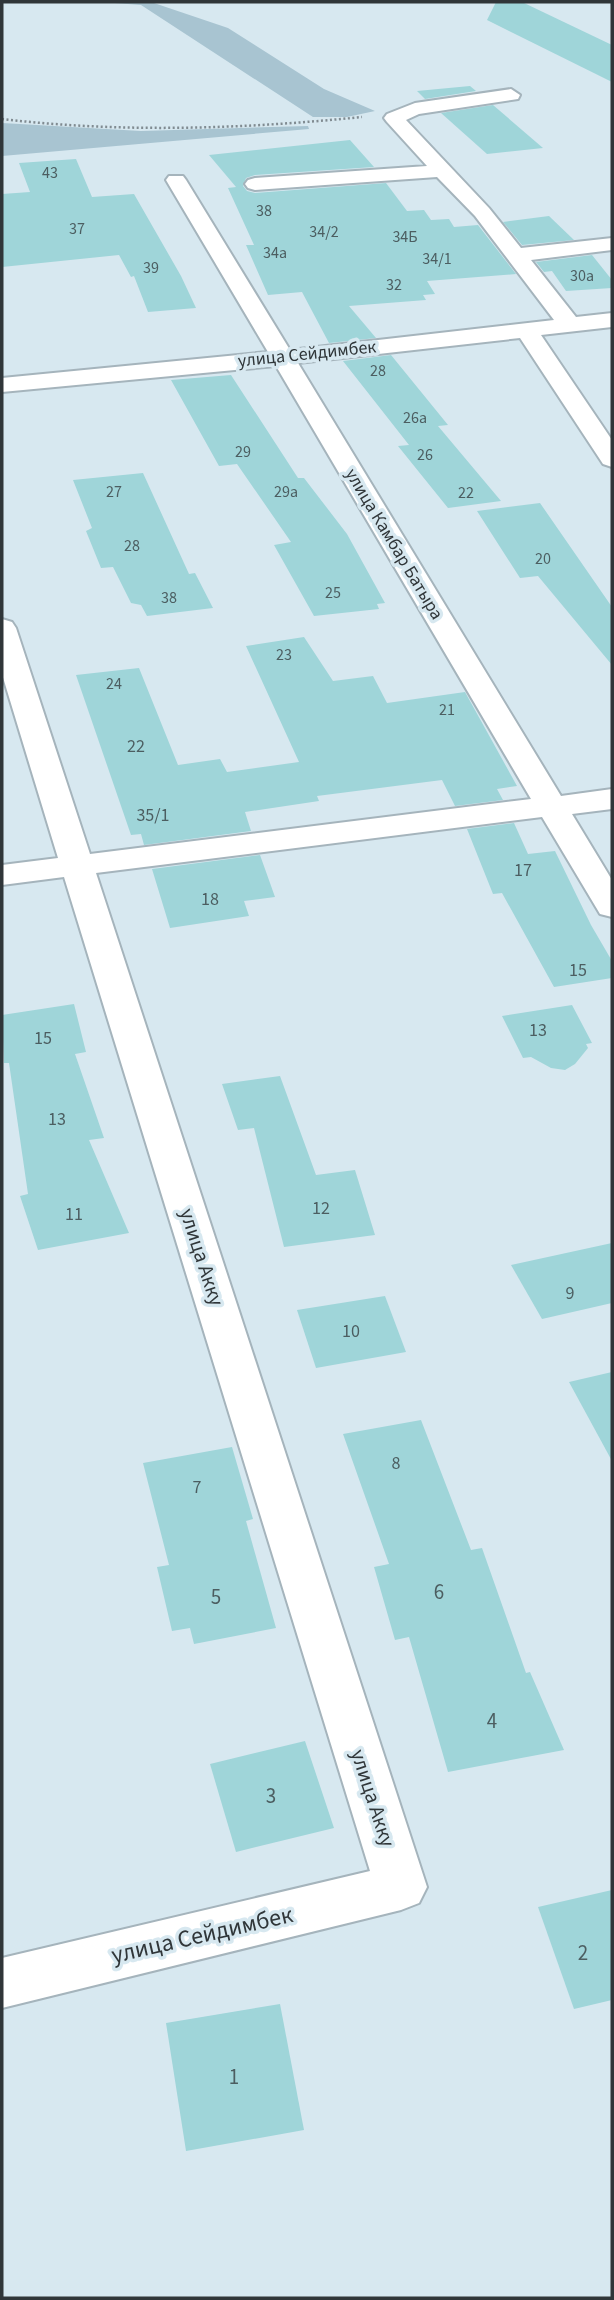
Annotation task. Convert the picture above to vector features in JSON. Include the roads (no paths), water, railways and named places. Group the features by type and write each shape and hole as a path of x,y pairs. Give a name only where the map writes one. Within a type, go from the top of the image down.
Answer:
{"street":[{"path":"512,95 415,109 394,118 482,212 570,325"},
{"path":"255,184 442,171"},
{"name":"улица Камбар Батыра","path":"176,180 612,907"},
{"path":"516,255 612,244"},
{"name":"улица Сейдимбек","path":"2,384 283,358 612,320"},
{"path":"527,331 612,459"},
{"name":"улица Акку","path":"2,628 401,1887"},
{"path":"2,875 612,799"},
{"name":"улица Сейдимбек","path":"2,1983 401,1887"}]}
